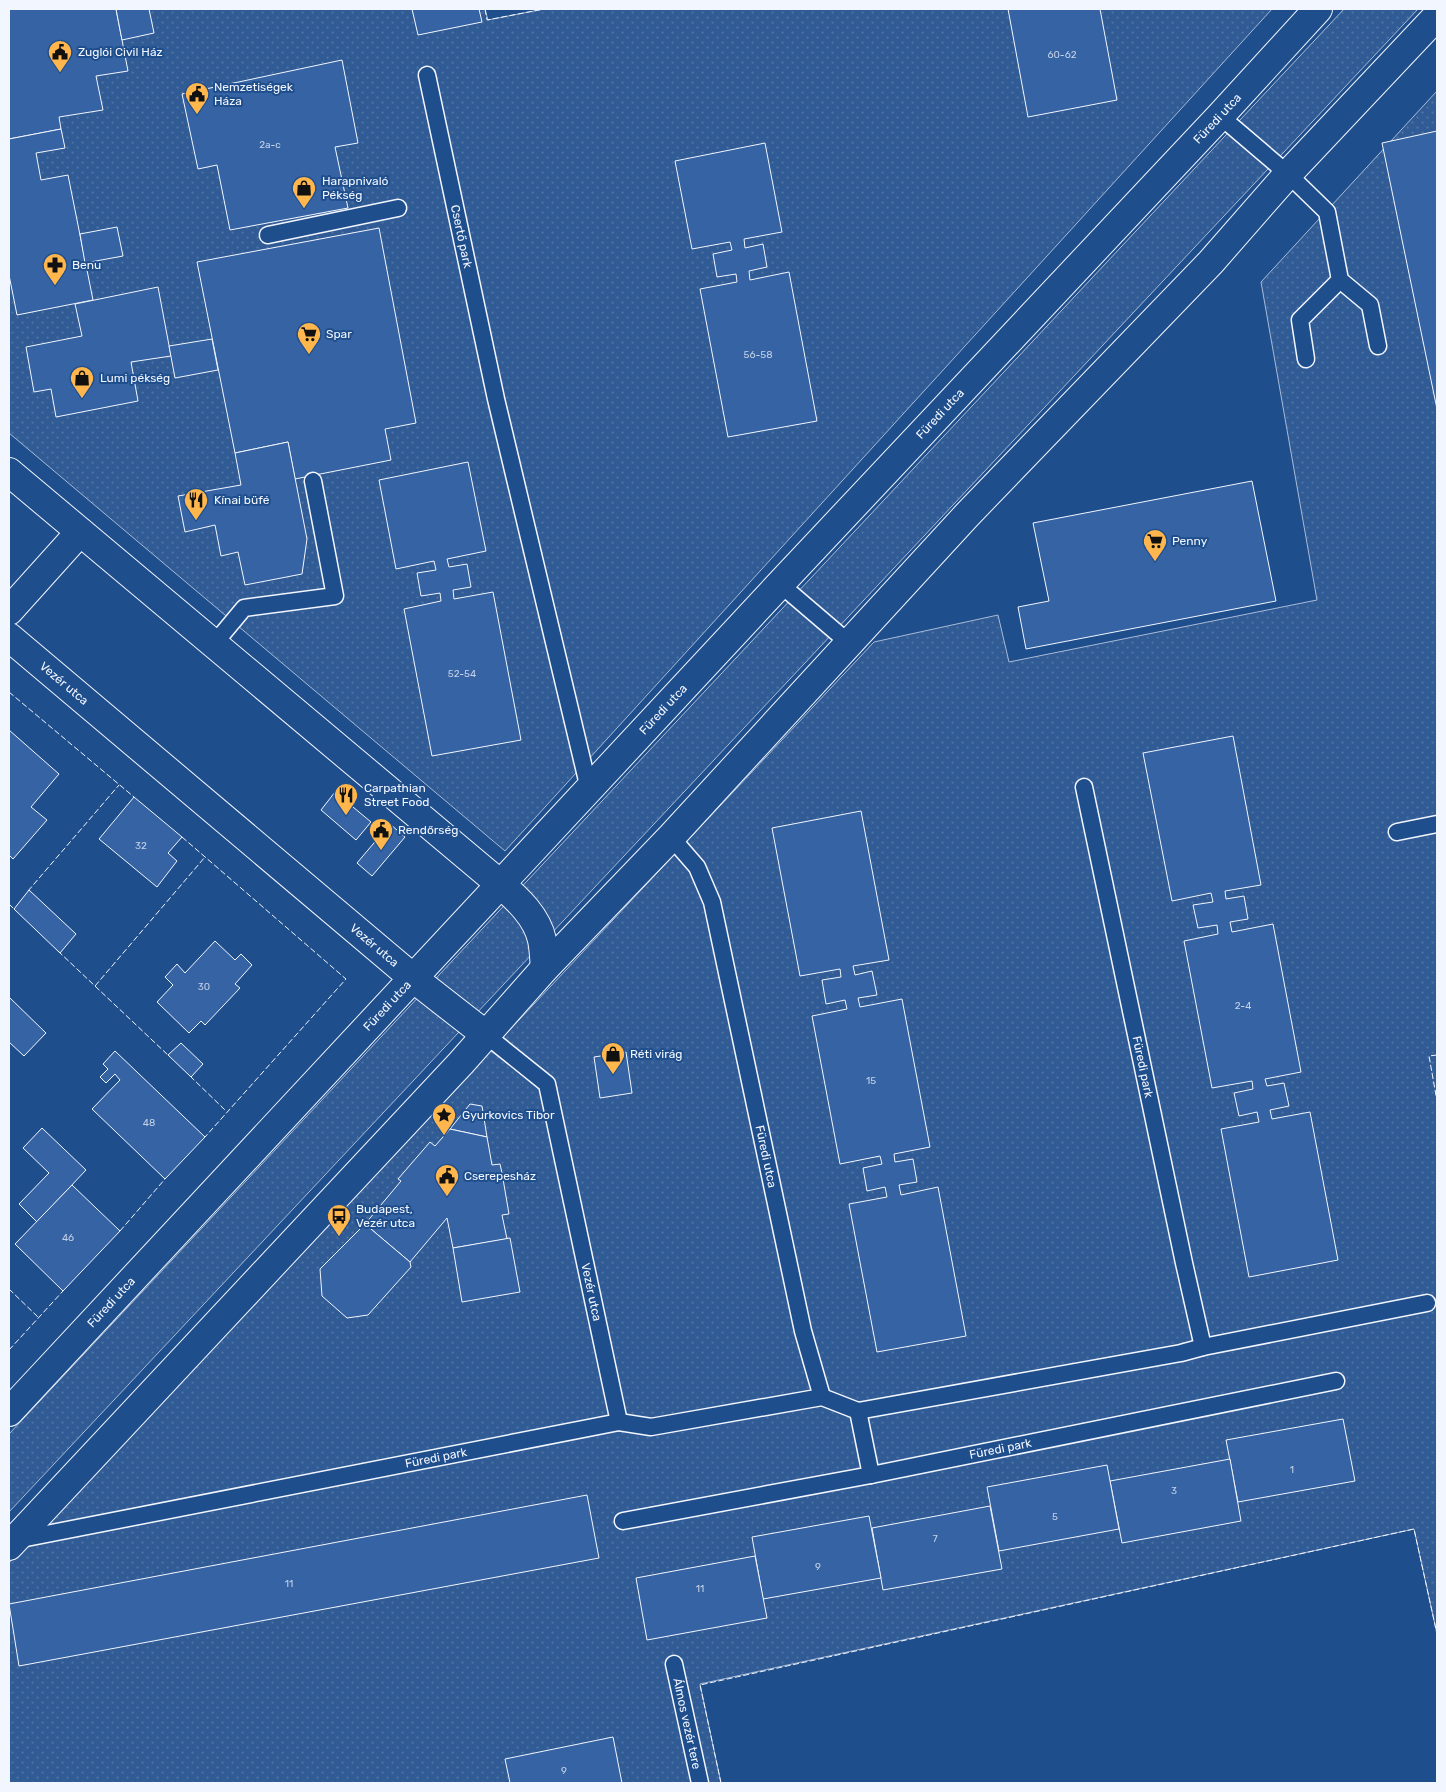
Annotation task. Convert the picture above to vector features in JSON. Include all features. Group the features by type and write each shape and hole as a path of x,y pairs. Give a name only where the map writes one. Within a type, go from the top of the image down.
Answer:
{"main road":[{"name":"Füredi utca","path":"9,1412 1318,9"},
{"path":"11,1543 486,1036 545,968 671,837 967,515 1211,262 1288,174 1437,16"},
{"path":"9,472 517,898 536,922 542,940 545,968"},
{"path":"9,611 80,532"},
{"name":"Vezér utca","path":"9,637 413,978 486,1036"}],"lane":[{"name":"Csertő park","path":"427,75 496,399 589,789"},
{"path":"1220,116 1288,174 1327,212 1340,280 1370,305 1378,346"},
{"path":"268,235 398,208"},
{"path":"1306,359 1300,320 1340,280"},
{"path":"214,644 244,608 335,596 313,481"},
{"path":"780,584 849,643"},
{"name":"Füredi park","path":"1084,787 1203,1347"},
{"path":"1397,832 1437,824"},
{"name":"Füredi utca","path":"671,837 697,867 712,902 803,1331 822,1397"},
{"name":"Vezér utca","path":"486,1036 546,1084 619,1422"},
{"path":"822,1397 858,1411 1181,1352 1427,1303"},
{"name":"Füredi park","path":"623,1521 871,1475 1336,1381"},
{"name":"Füredi park","path":"11,1543 619,1422 651,1427 822,1397"},
{"path":"858,1411 871,1475"},
{"name":"Álmos vezér tere","path":"674,1664 700,1783"}],"shaded area":[{"path":"9,9 485,9 488,20 544,9 1272,9 505,851 9,433"},
{"path":"1344,9 1418,9 9,1512 9,1434"},
{"path":"1437,91 1437,1634 1414,1529 700,1684 721,1783 9,1783 9,1563 874,642 998,615 1009,662 1317,600 1261,282"}],"building":[{"name":"Zuglói Civil Ház","path":"9,9 116,9 128,71 96,76 103,110 59,117 61,129 9,139"},
{"path":"116,9 149,9 154,33 122,40"},
{"path":"412,9 479,9 482,22 418,35"},
{"path":"1008,9 1100,9 1117,100 1028,117"},
{"path":"342,60 358,143 335,147 348,208 230,230 217,165 198,169 182,94"},
{"path":"61,129 65,148 36,153 41,180 68,175 93,300 17,315 9,275 9,139"},
{"path":"1437,131 1437,409 1382,143"},
{"path":"765,143 782,232 744,239 745,248 763,244 767,267 749,271 750,280 789,272 817,421 728,437 700,289 737,282 736,274 717,277 713,254 732,250 730,242 692,249 675,161"},
{"path":"117,227 123,256 85,263 80,234"},
{"name":"Spar","path":"379,228 416,423 385,429 391,460 295,479 288,442 235,453 197,262"},
{"path":"158,287 171,356 131,362 138,401 56,417 51,389 34,392 26,347 82,336 75,304"},
{"path":"212,339 218,370 175,378 169,346"},
{"path":"288,442 307,539 302,574 245,585 238,552 221,556 215,525 185,532 178,496 241,485 235,453"},
{"path":"468,462 486,551 447,559 449,567 467,564 471,587 453,590 454,599 493,592 521,740 432,756 404,609 441,601 440,593 421,596 417,573 436,570 434,561 396,569 379,480"},
{"name":"Penny","path":"1252,481 1276,601 1026,649 1018,607 1049,601 1033,523"},
{"path":"9,730 59,774 31,807 47,820 13,859 9,855"},
{"path":"1233,736 1261,885 1225,891 1226,899 1244,896 1248,919 1230,922 1232,932 1273,924 1301,1072 1265,1079 1267,1086 1284,1083 1289,1106 1270,1110 1272,1119 1310,1112 1338,1260 1249,1277 1221,1129 1259,1122 1257,1112 1239,1116 1234,1093 1253,1089 1252,1081 1212,1088 1184,941 1218,934 1217,925 1198,928 1193,905 1213,902 1211,893 1172,901 1143,753"},
{"name":"Carpathian Street Food","path":"335,792 371,822 356,840 321,810"},
{"path":"134,797 182,837 168,853 177,861 157,887 99,839"},
{"path":"861,811 889,960 853,966 855,975 872,971 877,995 858,998 860,1007 902,999 930,1147 894,1154 895,1162 913,1159 917,1182 899,1185 901,1195 938,1187 966,1336 877,1352 849,1204 887,1197 885,1187 867,1191 863,1168 882,1164 880,1156 840,1164 812,1016 847,1009 845,1000 826,1004 822,980 841,977 840,969 800,976 772,828"},
{"name":"Rendőrség","path":"390,824 405,837 372,876 357,863"},
{"path":"29,890 76,934 60,953 14,909"},
{"path":"215,941 235,960 241,954 252,965 235,984 240,988 205,1025 201,1021 189,1033 157,1002 173,985 165,977 177,964 185,973"},
{"path":"9,997 46,1033 24,1056 9,1042"},
{"path":"181,1043 203,1064 191,1077 168,1055"},
{"path":"115,1051 205,1137 165,1179 92,1109 120,1080 115,1074 106,1083 100,1077 108,1069 103,1064"},
{"name":"Réti virág","path":"626,1052 632,1093 600,1098 594,1057"},
{"path":"470,1104 482,1106 487,1137 450,1129"},
{"path":"42,1128 86,1170 37,1222 19,1204 49,1173 23,1148"},
{"name":"Cserepesház","path":"450,1129 487,1137 492,1165 500,1164 502,1173 509,1214 502,1215 507,1239 453,1248 447,1218 410,1262 365,1224 401,1181 398,1179 430,1142 435,1146"},
{"path":"72,1185 120,1231 63,1291 15,1244"},
{"path":"365,1224 410,1262 411,1267 368,1315 347,1318 322,1296 320,1269"},
{"path":"510,1238 520,1292 462,1302 453,1248"},
{"path":"1343,1419 1355,1481 1238,1502 1226,1440"},
{"path":"1230,1459 1241,1521 1122,1543 1110,1481"},
{"path":"1107,1465 1119,1529 999,1551 987,1487"},
{"path":"587,1495 599,1558 19,1666 9,1604"},
{"path":"990,1506 1002,1569 883,1590 872,1528"},
{"path":"869,1516 881,1578 763,1599 752,1537"},
{"path":"755,1556 767,1618 647,1640 636,1578"},
{"path":"613,1737 622,1783 510,1783 505,1759"}],"fence":[{"path":"485,9 487,20 544,9"},
{"path":"9,692 134,797"},
{"path":"28,891 119,785"},
{"path":"182,837 346,979 205,1137"},
{"path":"95,986 205,857"},
{"path":"9,904 16,911"},
{"path":"58,951 170,1057"},
{"path":"1437,1055 1429,1056 1437,1101"},
{"path":"190,1076 226,1111"},
{"path":"120,1231 165,1179"},
{"path":"9,1289 39,1318"},
{"path":"9,1350 63,1291"},
{"path":"721,1783 700,1685 1414,1529 1437,1634"}],"place":[{"name":"Zuglói Civil Ház","path":"60,73"},
{"name":"Nemzetiségek Háza","path":"197,115"},
{"name":"Harapnivaló Pékség","path":"304,209"},
{"name":"Benu","path":"55,286"},
{"name":"Spar","path":"309,355"},
{"name":"Lumi pékség","path":"82,399"},
{"name":"Kínai büfé","path":"196,521"},
{"name":"Penny","path":"1155,562"},
{"name":"Carpathian Street Food","path":"346,816"},
{"name":"Rendőrség","path":"381,851"},
{"name":"Réti virág","path":"613,1075"},
{"name":"Gyurkovics Tibor","path":"444,1136"},
{"name":"Cserepesház","path":"447,1197"},
{"name":"Budapest, Vezér utca","path":"339,1237"}]}
